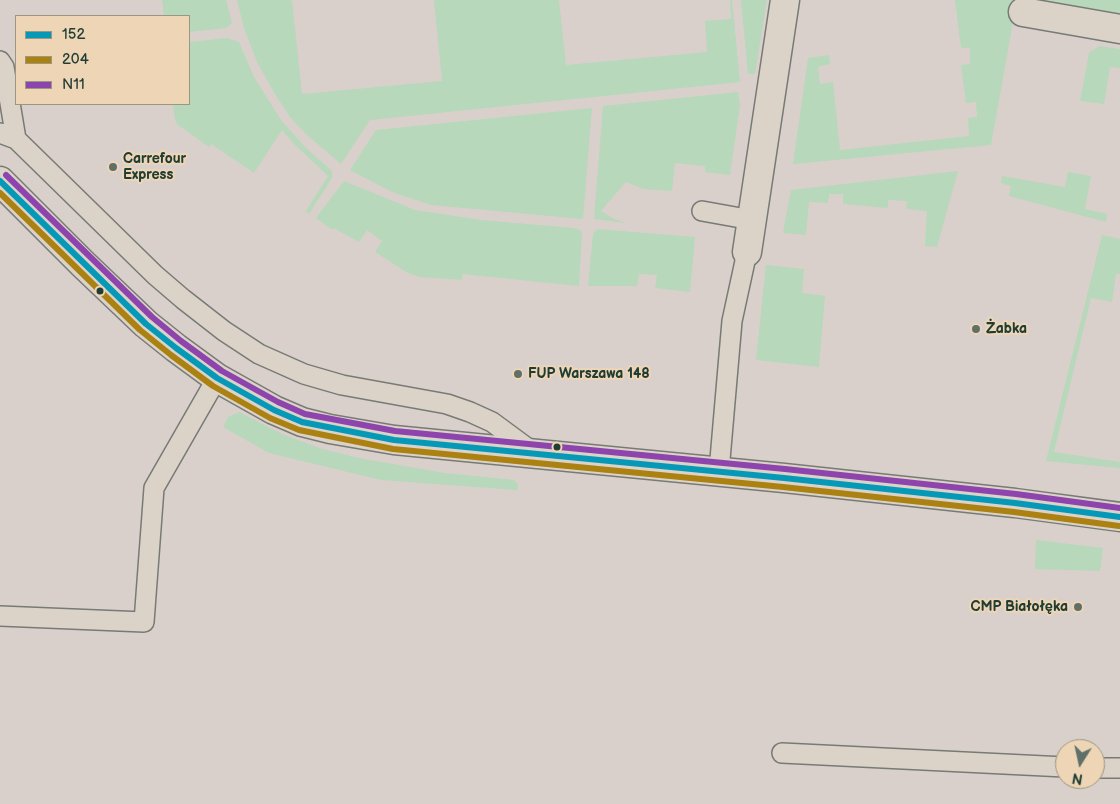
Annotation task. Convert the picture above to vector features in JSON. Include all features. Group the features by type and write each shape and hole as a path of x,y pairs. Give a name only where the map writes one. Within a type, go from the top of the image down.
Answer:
{"street":[{"path":"747,252 784,0"},
{"path":"1023,12 1120,29"},
{"path":"0,181 146,324 217,378 274,410 302,422 394,440 719,471 1006,502 1120,517"}],"lane":[{"path":"0,60 4,67 8,136 155,276 224,331 259,354 314,377 447,404 470,412 492,422 536,454"},
{"path":"702,212 752,220"},
{"path":"719,471 732,321 747,252"},
{"path":"0,616 144,622 154,488 217,378"},
{"path":"782,753 1055,767"},
{"path":"1105,768 1120,768"}],"green space":[{"path":"162,0 226,0 232,23 226,28 190,32 190,15 164,15"},
{"path":"237,0 292,0 302,94 442,81 434,0 559,0 566,65 707,52 705,21 731,19 730,0 732,0 740,82 370,120 341,164 307,135 290,117 275,94 257,62 244,28"},
{"path":"741,0 767,0 755,74 748,74"},
{"path":"955,0 1017,0 991,145 793,164 808,58 829,55 830,64 818,67 820,84 833,82 840,150 969,136 968,118 977,117 976,102 966,103 961,65 970,64 970,48 961,48"},
{"path":"1032,0 1120,0 1120,16"},
{"path":"227,38 239,42 254,77 281,120 305,147 332,171 332,178 309,214 306,211 328,176 282,130 254,173 211,144 209,147 177,124 173,105 190,105 190,42"},
{"path":"1099,46 1120,49 1120,68 1110,67 1104,104 1080,101 1089,53"},
{"path":"738,92 740,105 730,175 705,172 705,166 675,163 672,191 643,189 626,182 601,211 614,219 627,223 594,219 603,106"},
{"path":"592,108 583,219 431,205 392,192 350,170 376,130"},
{"path":"958,171 937,247 925,246 927,211 906,209 907,201 888,200 888,208 843,204 843,194 829,194 828,203 809,202 806,235 783,233 791,190"},
{"path":"1068,172 1091,176 1085,209 1107,214 1106,222 1009,196 1011,186 1001,183 1002,176 1065,187"},
{"path":"344,181 415,210 481,220 580,230 582,233 579,286 462,274 462,280 420,277 408,273 375,252 382,241 367,230 359,242 334,228 332,230 316,218"},
{"path":"597,229 695,237 690,292 655,288 657,275 639,274 637,286 588,286 593,234"},
{"path":"1102,235 1120,239 1120,274 1116,274 1112,302 1091,298 1054,452 1120,462 1120,468 1046,461"},
{"path":"766,265 804,269 802,293 825,296 819,367 756,360"},
{"path":"239,412 282,434 322,449 364,459 445,473 514,480 518,485 517,490 381,480 269,453 223,427 228,417"},
{"path":"1036,540 1103,548 1100,571 1035,569"}],"transit line":[{"name":"N11","path":"6,175 152,317 181,341 222,371 278,402 305,414 395,431 785,469 1016,494 1120,508"},
{"name":"152","path":"0,181 146,324 176,348 217,378 274,410 302,422 394,440 784,478 1015,503 1120,517"},
{"name":"204","path":"0,193 140,330 171,355 213,386 270,418 299,430 393,449 783,487 1014,512 1119,526"}],"place":[{"name":"Carrefour Express","path":"113,167"},
{"name":"Żabka","path":"976,329"},
{"name":"FUP Warszawa 148","path":"518,374"},
{"name":"CMP Białołęka","path":"1078,607"}]}
